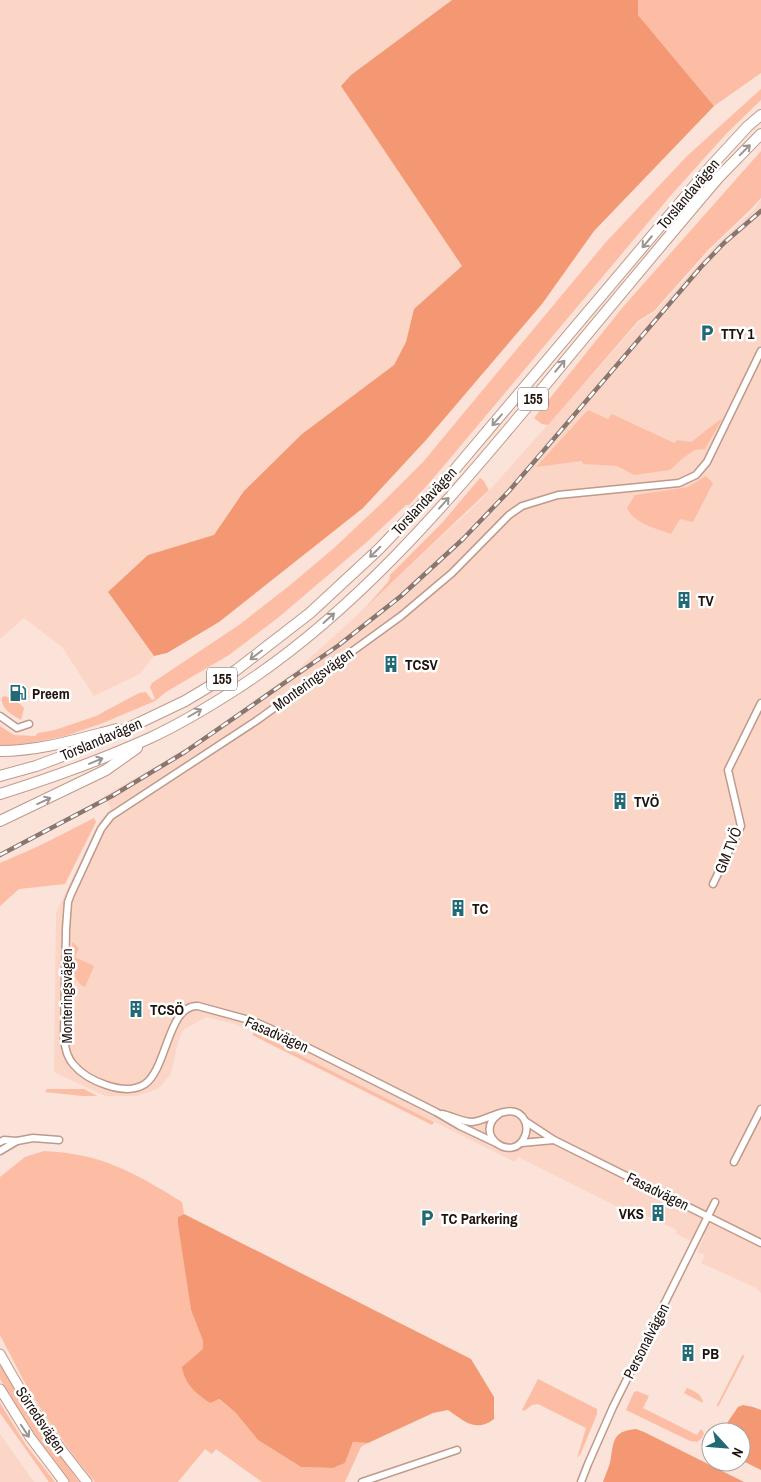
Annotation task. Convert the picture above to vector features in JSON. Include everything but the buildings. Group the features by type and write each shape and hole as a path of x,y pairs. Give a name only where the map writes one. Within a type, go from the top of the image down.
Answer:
{"main road":[{"name":"Torslandavägen","path":"0,776 36,766 95,744 185,701 235,671 310,613 372,556 451,474 711,166 761,115"},
{"name":"Torslandavägen","path":"0,794 67,772 152,737 238,688 273,664 318,628 369,583 460,485 718,177 761,134"},
{"path":"0,751 50,746 142,722"},
{"path":"0,821 106,770 152,737"}],"street":[{"name":"Monteringsvägen","path":"149,1080 133,1088 120,1089 108,1086 77,1069 66,1054 64,1047 68,902 101,829 109,818 256,720 401,616 452,572 514,510 537,500 558,495 679,483 696,475 707,462 761,351"},
{"name":"GM TVÖ","path":"713,884 741,826 728,770 761,703"},
{"path":"0,716 17,728 29,724"},
{"name":"Fasadvägen","path":"149,1080 182,1013 190,1006 198,1006 253,1021 269,1028 503,1147 508,1148 521,1143 554,1140"},
{"path":"734,1162 761,1109"},
{"name":"Fasadvägen","path":"436,1112 471,1122 512,1112 520,1115 525,1121 554,1140 761,1243"},
{"path":"496,1143 491,1136 490,1127 493,1119 499,1114"},
{"path":"521,1143 526,1132 525,1121"},
{"path":"0,1142 4,1140 17,1141 40,1138 59,1140"},
{"path":"0,1151 17,1141"},
{"name":"Personalvägen","path":"582,1482 613,1407 715,1202"},
{"name":"Sörredsvägen","path":"0,1354 19,1389 87,1482"},
{"name":"Sörredsvägen","path":"0,1389 30,1437 64,1482"},
{"path":"362,1482 457,1450"}],"shaded area":[{"path":"0,0 452,0 351,75 341,86 462,266 414,309 406,342 394,365 302,434 244,491 214,536 148,555 108,593 154,656 140,674 94,696 62,647 24,618 0,639"},
{"path":"452,0 638,0 638,15 714,106 594,231 542,304 426,440 363,508 219,622 167,653 154,656 108,592 148,555 214,535 244,491 302,434 394,365 406,342 414,309 462,266 341,86 351,75"},
{"path":"638,0 761,0 761,73 714,106 638,15"},
{"path":"761,89 761,100 726,134 672,194 431,481 409,505 406,505 368,541 279,617 229,655 166,692 155,701 103,723 65,736 26,745 0,745 0,726 14,735 35,736 38,733 55,730 96,716 139,693 146,692 152,700 155,699 150,687 152,683 239,625 334,548 424,461 606,242 687,156"},
{"path":"761,151 761,198 709,249 654,311 638,321 548,425 542,424 534,418 623,307"},
{"path":"761,200 761,1293 756,1288 701,1263 705,1255 697,1252 705,1235 701,1233 696,1243 676,1234 677,1230 632,1209 630,1213 518,1157 515,1162 254,1032 231,1023 206,1017 183,1030 178,1042 171,1074 158,1089 136,1096 105,1096 54,1072 56,913 98,824 111,808 104,796 174,756 298,669 480,501 639,322 655,312 716,245 752,212"},
{"path":"588,410 608,419 612,414 674,443 678,440 691,442 721,419 721,421 705,449 695,450 670,470 634,475 617,466 584,464 581,461 536,467"},
{"path":"706,476 713,483 693,522 680,519 671,534 640,522 627,508 635,495 688,487"},
{"path":"480,478 489,490 365,608 388,582 390,575 442,523"},
{"path":"5,696 16,700 24,708 21,720 3,705 2,697"},
{"path":"94,818 96,822 65,884 19,889 0,906 0,863 39,846"},
{"path":"72,942 79,948 75,957 94,966 85,987 80,984 74,974"},
{"path":"254,1032 434,1122 432,1125 252,1035"},
{"path":"47,1089 84,1089 97,1096 45,1092"},
{"path":"44,1151 84,1156 117,1166 182,1202 184,1214 178,1217 191,1310 203,1341 203,1349 218,1399 235,1412 258,1440 301,1467 333,1468 345,1463 353,1442 368,1443 361,1447 345,1482 262,1482 216,1449 212,1454 205,1449 178,1482 95,1482 44,1414 26,1385 0,1335 0,1177 25,1157"},
{"path":"184,1214 471,1359 494,1397 494,1419 488,1423 476,1425 470,1424 448,1410 433,1413 368,1443 353,1442 345,1463 333,1468 301,1467 258,1440 235,1412 219,1399 210,1403 196,1392 186,1379 182,1367 203,1349 203,1341 191,1310 178,1224 178,1217"},
{"path":"743,1354 744,1357 718,1407 717,1405"},
{"path":"0,1362 32,1417 79,1482 70,1482 41,1444 12,1400 0,1379"},
{"path":"538,1379 597,1409 597,1414 581,1453 577,1458 586,1428 538,1404 532,1405 524,1411 522,1410"},
{"path":"687,1388 699,1395 703,1403 684,1393"},
{"path":"637,1391 649,1396 643,1408 697,1435 701,1429 701,1439 697,1442 690,1441 626,1410 634,1392"},
{"path":"0,1403 26,1445 55,1482 49,1482 0,1413"},
{"path":"743,1405 761,1410 761,1470 751,1465 751,1422 728,1422 738,1407"},
{"path":"636,1429 644,1432 701,1460 701,1472 724,1472 744,1482 603,1482 610,1463 615,1439 622,1432"},
{"path":"0,1434 34,1482 0,1482"}],"railway":[{"path":"0,855 112,796 185,752 339,645 401,596 463,539 509,491 701,267 724,243 761,211"}],"place":[{"name":"TTY 1","path":"707,333"},
{"name":"TV","path":"684,600"},
{"name":"TCSV","path":"391,664"},
{"name":"Preem","path":"18,693"},
{"name":"TVÖ","path":"620,801"},
{"name":"TC","path":"458,908"},
{"name":"TCSÖ","path":"136,1009"},
{"name":"VKS","path":"658,1213"},
{"name":"TC Parkering","path":"427,1218"},
{"name":"PB","path":"688,1353"}]}
